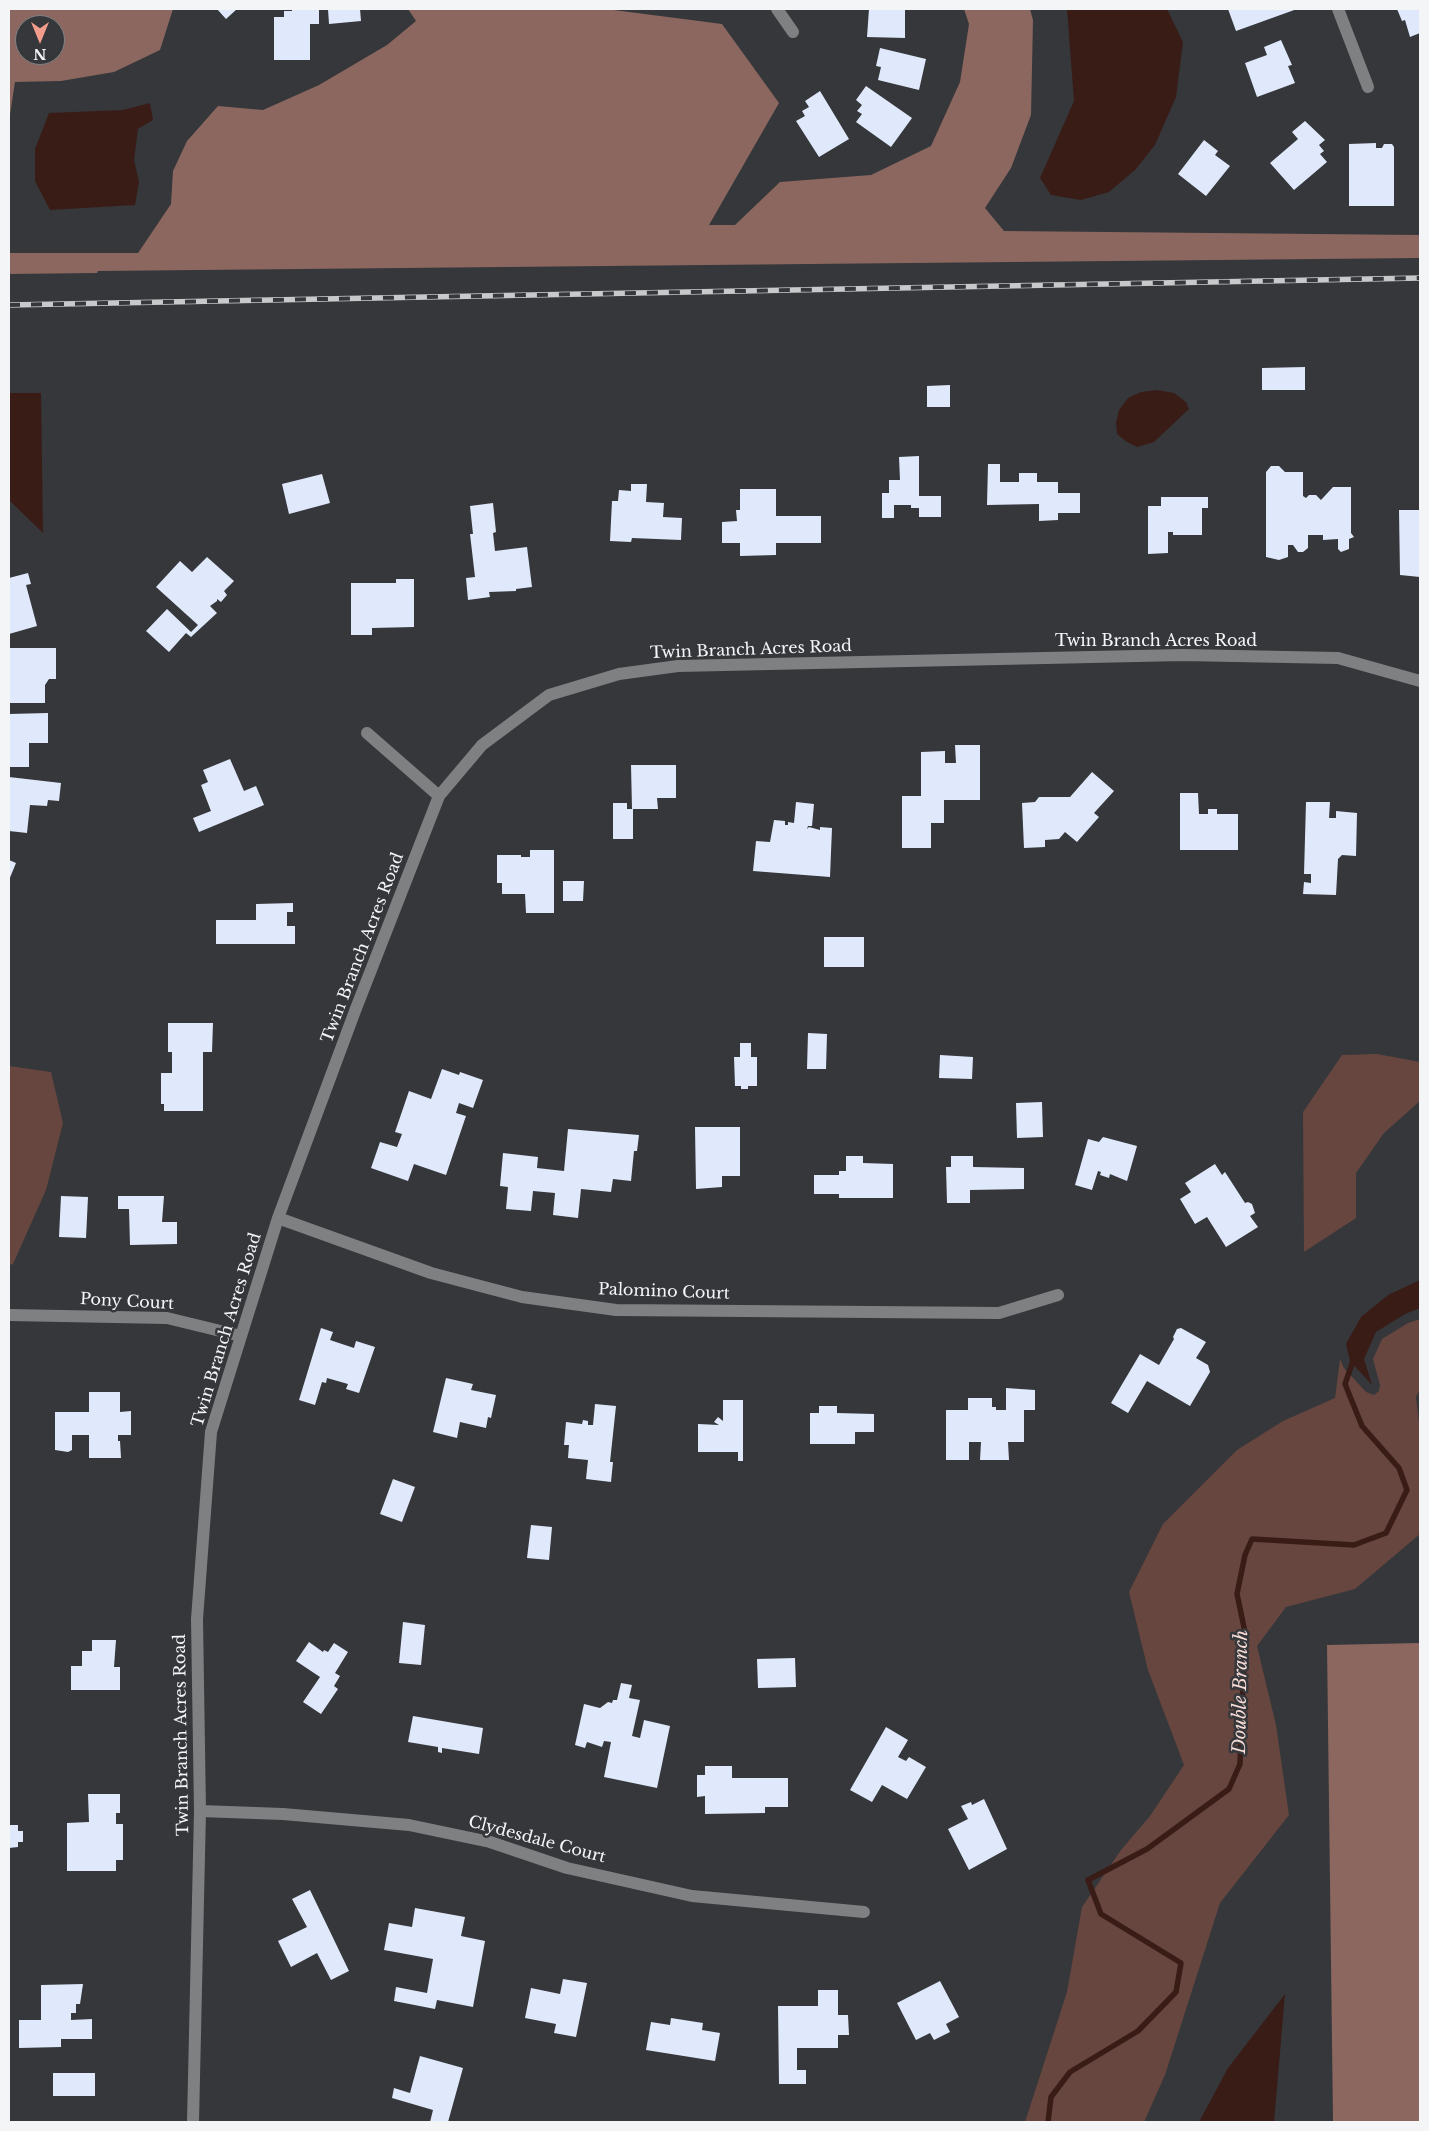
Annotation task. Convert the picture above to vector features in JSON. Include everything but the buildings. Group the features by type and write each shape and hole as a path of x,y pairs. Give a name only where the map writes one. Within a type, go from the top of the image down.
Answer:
{"street":[{"path":"777,9 793,32"},
{"path":"1338,9 1368,87"},
{"name":"Twin Branch Acres Road","path":"193,2122 200,1811 196,1619 211,1432 278,1218 355,1011 439,796 482,745 549,696 619,674 678,666 1183,655 1338,658 1420,681"},
{"path":"367,733 439,796"},
{"name":"Palomino Court","path":"278,1218 450,1278 522,1297 616,1310 999,1313 1058,1295"},
{"name":"Pony Court","path":"9,1315 167,1318 241,1336"},
{"name":"Clydesdale Court","path":"200,1811 283,1814 409,1825 490,1842 567,1868 692,1896 864,1912"}],"shaded area":[{"path":"9,9 173,9 160,50 114,72 61,81 15,82 9,121"},
{"path":"408,9 606,9 722,24 779,103 709,225 735,225 780,182 871,175 931,146 960,82 969,24 964,9 1030,9 1033,20 1031,115 1011,168 985,208 1004,231 1420,235 1420,258 98,271 97,273 9,274 9,253 138,253 171,204 173,171 187,141 218,106 263,110 319,85 387,45 416,21"},
{"path":"1067,9 1167,9 1183,42 1176,97 1155,145 1135,170 1109,192 1081,200 1051,195 1040,178 1074,101"},
{"path":"150,103 153,120 138,129 134,160 139,182 135,205 50,210 35,181 35,149 49,113 123,110"},
{"path":"1157,390 1174,393 1186,402 1189,409 1154,442 1137,447 1117,434 1116,423 1119,410 1128,398 1141,392"},
{"path":"9,393 41,393 43,533 9,500"},
{"path":"1377,1054 1420,1062 1420,1101 1384,1133 1356,1173 1356,1218 1304,1252 1303,1112 1342,1055"},
{"path":"9,1066 51,1072 63,1123 46,1190 13,1264 9,1265"},
{"path":"1420,1280 1420,1308 1405,1314 1376,1332 1364,1359 1372,1385 1350,1361 1346,1344 1361,1317 1388,1295"},
{"path":"1420,1319 1420,1389 1416,1397 1420,1431 1420,1534 1355,1589 1286,1607 1257,1646 1276,1725 1289,1815 1220,1903 1165,2075 1144,2122 1025,2122 1067,1992 1082,1907 1121,1850 1150,1816 1184,1765 1148,1670 1129,1592 1163,1524 1237,1450 1283,1421 1335,1398 1340,1359 1344,1368 1366,1392 1374,1395 1379,1391 1380,1385 1373,1359 1382,1339 1408,1323"},
{"path":"1420,1643 1420,2122 1333,2122 1327,1645"},
{"path":"1285,1994 1274,2122 1199,2122 1228,2068"}],"waterway":[{"name":"Double Branch","path":"1048,2122 1051,2097 1070,2072 1138,2031 1176,1992 1181,1963 1101,1914 1088,1880 1147,1849 1229,1789 1240,1764 1245,1632 1237,1594 1245,1555 1252,1539 1354,1545 1386,1533 1407,1490 1399,1468 1362,1426 1345,1384 1354,1358"}],"railway":[{"path":"9,305 1420,278"}]}
